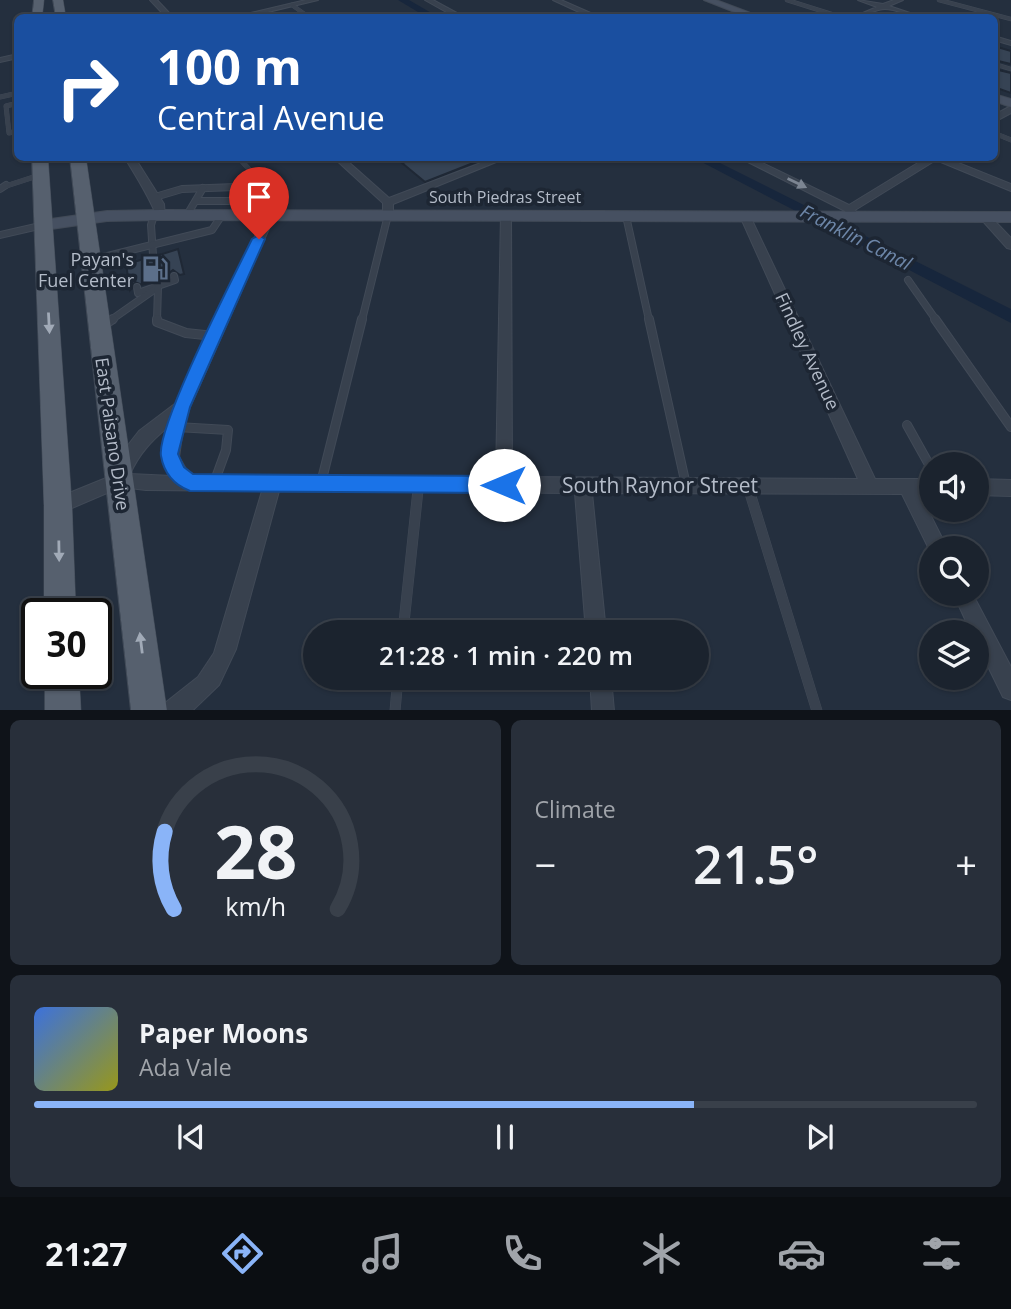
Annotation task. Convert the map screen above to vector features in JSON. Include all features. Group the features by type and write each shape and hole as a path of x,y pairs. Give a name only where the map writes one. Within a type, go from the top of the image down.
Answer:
{"main road":[{"path":"708,0 744,14"},
{"name":"East Paisano Drive","path":"78,161 149,710"},
{"path":"41,166 58,506 60,598"},
{"name":"South Piedras Street","path":"44,225 85,218 187,215 228,204 275,210 388,208 626,216 834,216 851,213 1011,217"},
{"path":"62,689 63,710"}],"street":[{"path":"153,0 167,14"},
{"path":"250,14 315,0"},
{"path":"428,0 455,14"},
{"path":"556,0 589,14"},
{"path":"861,0 909,14"},
{"path":"864,14 900,0"},
{"path":"132,161 155,197 157,215"},
{"path":"342,161 388,208 494,161"},
{"path":"751,161 851,213 928,161"},
{"path":"946,161 1011,188"},
{"path":"190,482 176,473 169,454 182,407 275,210"},
{"path":"504,485 506,214"},
{"name":"Findley Avenue","path":"745,216 870,486"},
{"path":"985,217 1011,245"},
{"name":"South Piedras Street","path":"0,235 44,225"},
{"path":"120,480 131,454 145,436 182,407"},
{"name":"South Raynor Street","path":"58,506 120,480 146,483 919,487"},
{"path":"173,710 205,687 216,673 226,649 273,483"},
{"path":"583,485 595,620"},
{"path":"907,487 933,536"},
{"path":"989,487 1011,488"},
{"path":"969,606 1011,690"},
{"path":"601,690 603,710"}],"lane":[{"path":"787,0 831,14"},
{"path":"939,0 992,14"},
{"path":"292,5 304,14"},
{"path":"3,106 9,132 14,131"},
{"path":"241,161 275,210"},
{"path":"0,189 41,166"},
{"path":"155,197 182,189 260,187"},
{"path":"246,208 260,187"},
{"path":"187,215 203,188"},
{"path":"90,260 212,230 228,204 214,199 196,201"},
{"path":"321,483 388,208"},
{"path":"153,256 151,245 157,215"},
{"path":"626,216 686,485"},
{"path":"167,242 169,250"},
{"path":"132,250 133,260"},
{"path":"137,287 138,293 175,280 174,276"},
{"path":"908,280 1011,427"},
{"path":"158,284 156,322 186,333 214,336"},
{"path":"99,328 158,284"},
{"path":"907,425 922,452"},
{"path":"176,427 228,430 224,455 214,483"},
{"path":"404,620 419,484"},
{"path":"748,485 817,710"},
{"path":"395,710 397,690"}],"building":[{"path":"998,47 1011,51 1011,64 998,61"},
{"path":"998,70 1011,73 1011,93 998,88"},
{"path":"408,161 478,161 425,182 402,163"},
{"name":"Payan's Fuel Center","path":"178,249 184,274 180,275 173,270 162,278 156,275 152,282 142,285 135,282 130,290 126,264 148,258 154,261 159,255"}],"waterway":[{"name":"Franklin Canal","path":"402,0 428,14"},
{"name":"Franklin Canal","path":"707,161 1011,317"}],"place":[{"name":"Payan's Fuel Center","path":"155,269"}],"route":[{"path":"259,239 182,407 169,454 176,473 190,482 504,485"}]}
